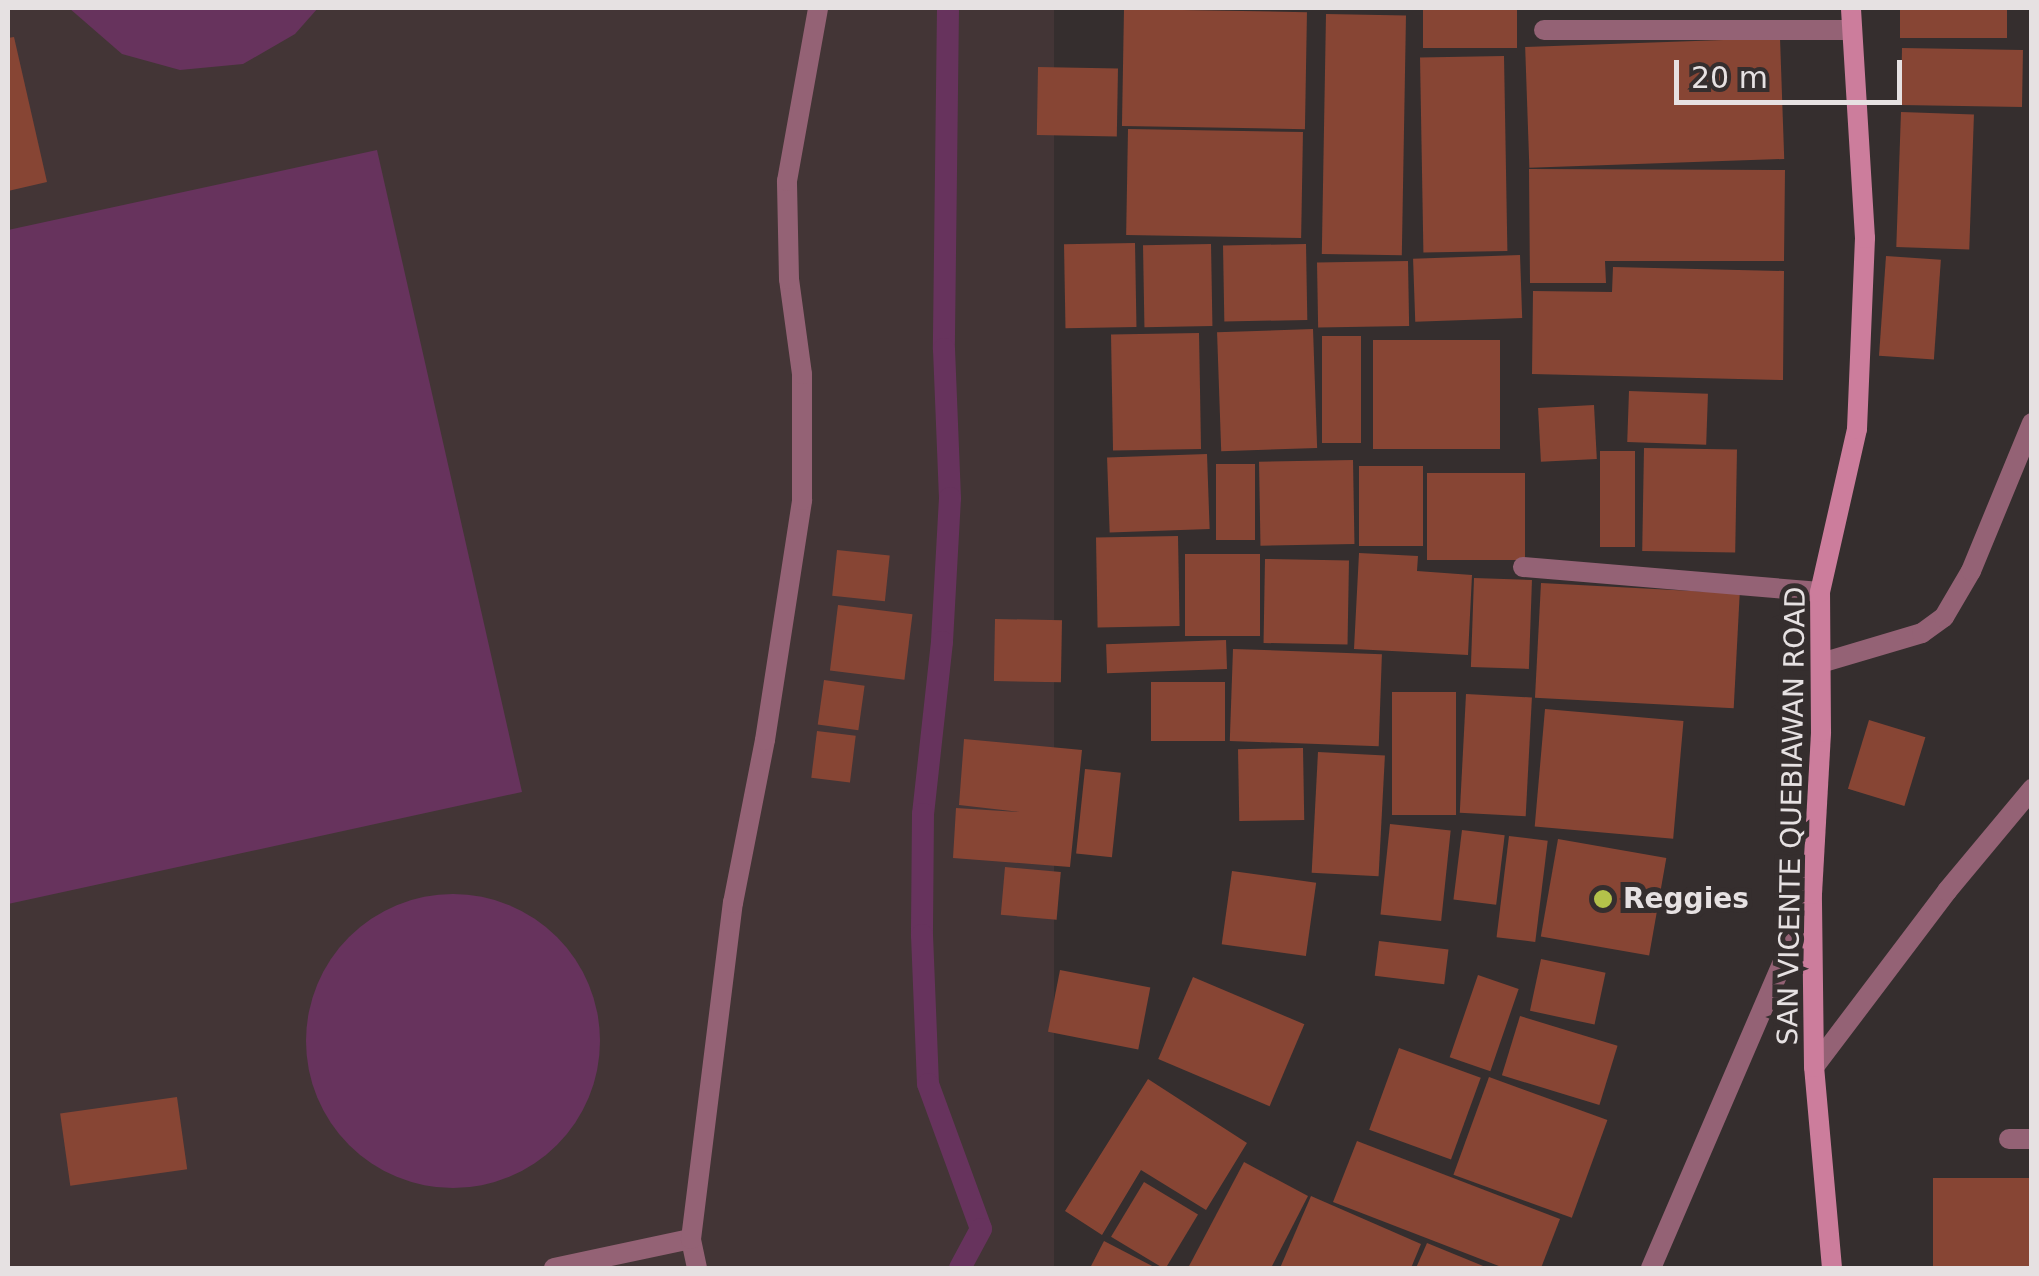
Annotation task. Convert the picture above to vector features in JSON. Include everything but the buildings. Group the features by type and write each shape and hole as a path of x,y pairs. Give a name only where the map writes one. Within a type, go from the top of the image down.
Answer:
{"street":[{"path":"696,1268 691,1240 732,904 765,740 802,500 802,374 789,279 787,182 818,8"},
{"name":"SAN VICENTE QUEBIAWAN ROAD","path":"1832,1268 1814,1067 1812,894 1820,592 1858,429 1866,238 1851,8"},
{"path":"1544,30 1850,30"},
{"path":"1821,663 1922,634 1944,616 1971,571 2032,424"},
{"path":"1523,567 1820,592"},
{"path":"1814,1067 2032,789"},
{"path":"1651,1268 1812,894"},
{"path":"2009,1139 2032,1139"},
{"path":"554,1268 691,1240"}],"shaded area":[{"path":"8,8 1054,8 1054,1268 8,1268"},
{"path":"69,8 318,8 295,34 243,64 180,70 122,54"},
{"path":"377,150 522,792 8,904 8,230"},
{"path":"453,894 509,905 557,937 589,985 600,1041 589,1097 557,1145 509,1177 453,1188 397,1177 349,1145 317,1097 306,1041 317,985 349,937 397,905"}],"waterway":[{"path":"948,8 944,349 950,498 942,642 923,814 922,935 928,1084 981,1229 960,1268"}],"place":[{"name":"Reggies","path":"1603,899"}]}
